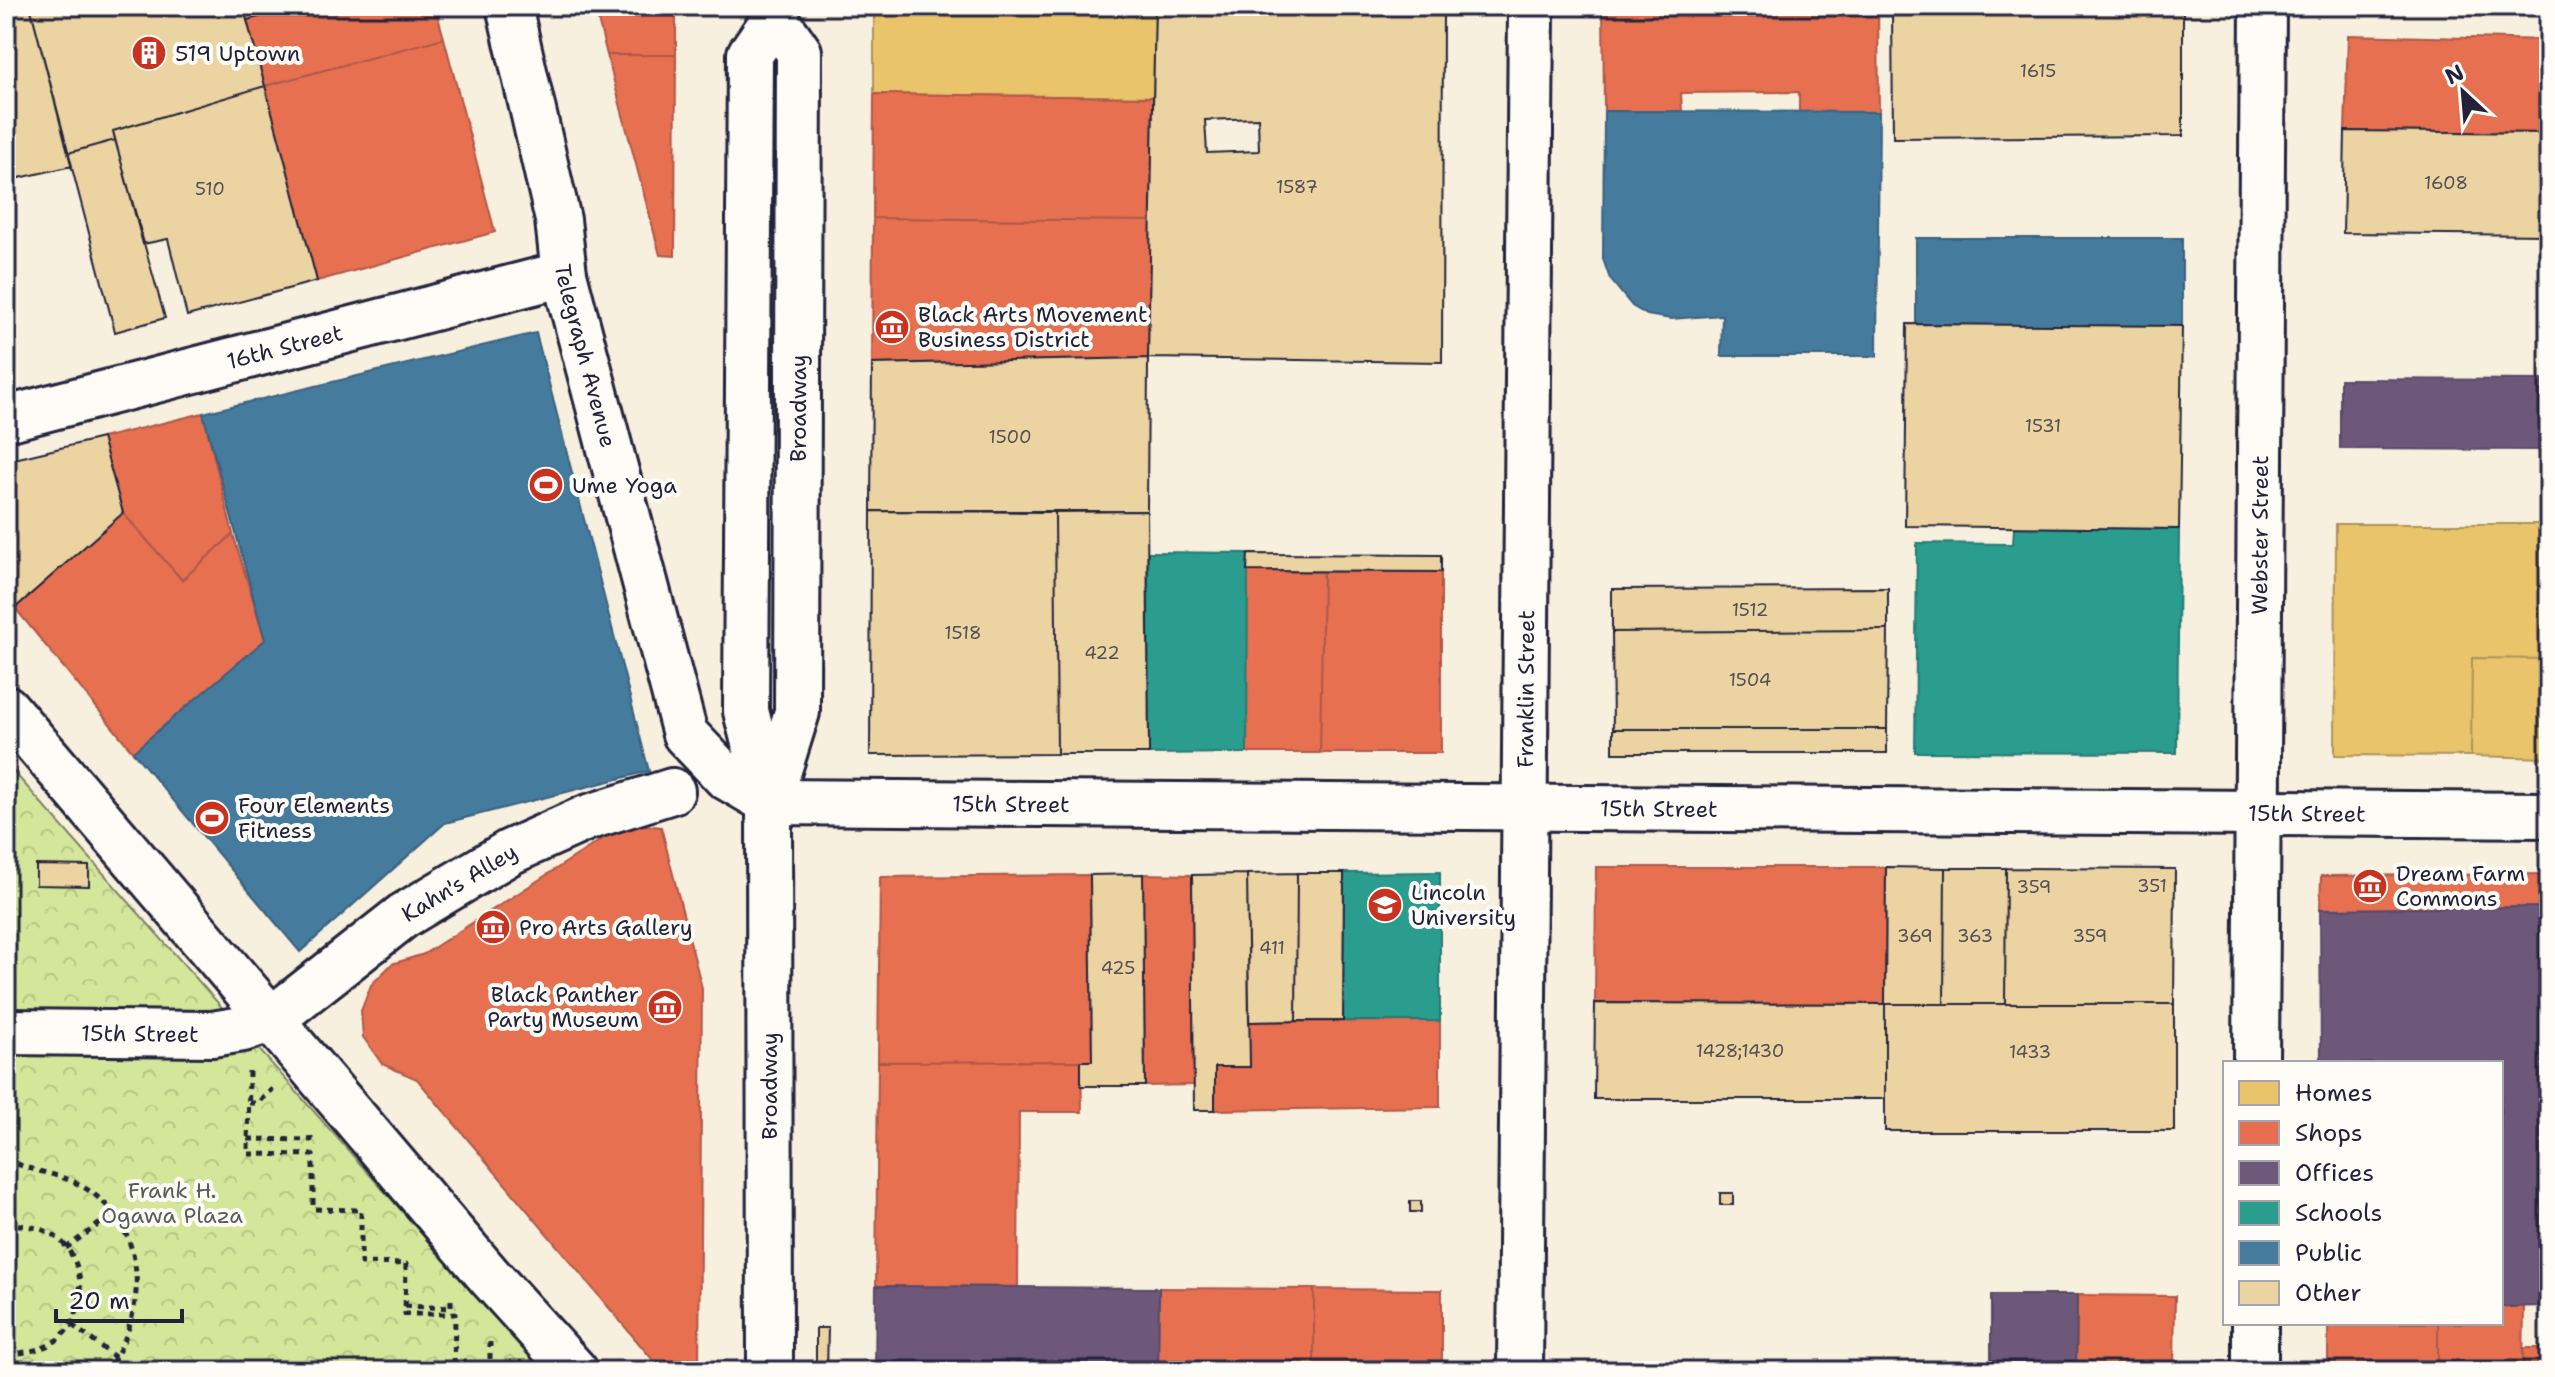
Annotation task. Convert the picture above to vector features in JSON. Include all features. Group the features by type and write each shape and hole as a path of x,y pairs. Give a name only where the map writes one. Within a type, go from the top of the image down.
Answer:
{"street":[{"name":"Telegraph Avenue","path":"509,6 558,220 564,274 685,734 726,777 769,802"},
{"name":"Franklin Street","path":"1520,1371 1531,6"},
{"name":"Webster Street","path":"2256,1061 2263,6"},
{"name":"Broadway","path":"770,1371 769,802 746,711 750,54 775,12"},
{"name":"16th Street","path":"6,419 564,274"},
{"path":"6,708 575,1371"},
{"name":"Kahn's Alley","path":"272,1019 368,940 475,871 586,818 672,791"},
{"name":"15th Street","path":"769,802 2549,815"},
{"name":"15th Street","path":"6,1032 212,1034 272,1019"},
{"path":"2255,1325 2255,1371"}],"path":[{"path":"237,1069 249,1069 248,1154 327,1155"},
{"path":"248,1139 311,1140 310,1125 341,1100"},
{"path":"249,1103 257,1103"},
{"path":"313,1155 313,1209 376,1210"},
{"path":"6,1158 18,1166 62,1176 84,1187 113,1214 131,1244 138,1289 127,1338 106,1371"},
{"path":"361,1210 361,1263 407,1264 405,1314 455,1314 454,1371"},
{"path":"66,1248 113,1214"},
{"path":"6,1223 44,1230 66,1248 76,1262 81,1284 81,1300 72,1325 39,1351 6,1355"},
{"path":"72,1325 116,1358"}],"green space":[{"name":"Frank H. Ogawa Plaza","path":"6,763 543,1371 6,1371"}],"building: Homes":[{"path":"874,6 1155,6 1153,97 874,94"},
{"path":"2336,524 2549,524 2549,659 2472,658 2471,756 2335,755"},
{"path":"2472,658 2549,659 2549,758 2471,756"}],"building: Shops":[{"path":"300,6 435,6 444,38 265,86 247,20"},
{"path":"595,6 676,6 676,16 597,16"},
{"path":"1603,6 1878,6 1879,112 1799,113 1799,92 1681,93 1682,111 1604,111"},
{"path":"597,16 676,16 676,55 607,55"},
{"path":"2348,35 2549,40 2549,133 2345,131"},
{"path":"444,38 495,232 317,281 265,86"},
{"path":"607,55 676,55 675,256 660,255"},
{"path":"874,94 1153,97 1151,221 873,218"},
{"path":"873,218 1151,221 1148,358 872,364"},
{"path":"203,413 233,534 182,580 123,513 102,438"},
{"path":"123,513 182,580 233,534 265,640 133,752 15,608"},
{"path":"1247,571 1323,572 1320,753 1247,753"},
{"path":"1323,572 1441,572 1441,753 1320,753"},
{"path":"627,823 661,827 702,988 699,1371 662,1371 417,1079 382,1064 363,1037 361,1011 371,985 392,964 424,954"},
{"path":"1596,867 1886,867 1885,1004 1595,1003"},
{"path":"1143,874 1192,875 1194,1085 1145,1086"},
{"path":"2549,874 2549,907 2320,909 2321,876"},
{"path":"1090,875 1092,1061 878,1062 880,877"},
{"path":"1440,1021 1440,1107 1215,1110 1215,1067 1250,1067 1249,1022"},
{"path":"1081,1061 1082,1112 1019,1112 1018,1287 876,1286 878,1062"},
{"path":"1159,1288 1314,1289 1314,1371 1158,1371"},
{"path":"1314,1289 1442,1290 1442,1371 1314,1371"},
{"path":"2077,1295 2175,1296 2174,1371 2076,1371"},
{"path":"2524,1306 2523,1371 2438,1371 2438,1325 2503,1325 2503,1307"},
{"path":"2328,1325 2438,1325 2438,1371 2328,1371"},
{"path":"2523,1348 2549,1348 2549,1371 2523,1371"}],"building: Offices":[{"path":"2340,379 2549,380 2549,450 2340,449"},
{"path":"2549,907 2549,1306 2503,1307 2503,1061 2321,1061 2320,909"},
{"path":"876,1286 1159,1288 1158,1371 875,1371"},
{"path":"1991,1295 2077,1295 2076,1371 1991,1371"}],"building: Schools":[{"path":"2014,527 2179,529 2177,753 1915,752 1917,543 2013,544"},
{"path":"1148,552 1248,553 1247,753 1149,754"},
{"name":"Lincoln University","path":"1440,872 1440,1021 1343,1021 1344,873"}],"building: Public":[{"path":"1604,111 1879,112 1877,356 1721,356 1722,315 1671,319 1647,315 1632,306 1610,279 1603,259"},
{"path":"1916,238 2182,238 2182,326 1916,325"},
{"path":"536,333 649,771 445,823 300,952 133,752 265,640 203,413"}],"building: Other":[{"path":"6,6 30,6 72,166 6,181"},
{"name":"519 Uptown","path":"30,6 243,6 265,86 113,131 115,140 68,153"},
{"path":"243,6 300,6 247,20"},
{"path":"1155,6 1443,6 1442,362 1148,358","holes":["1258,118 1259,151 1207,153 1205,120"]},
{"path":"1892,6 2183,6 2183,136 1893,138"},
{"path":"265,86 317,281 187,316 168,239 143,244 113,131"},
{"path":"2345,131 2549,133 2549,235 2343,233"},
{"path":"115,140 165,318 115,332 68,153"},
{"path":"1907,324 2182,326 2179,529 1905,526"},
{"path":"1148,358 1147,511 871,511 872,364"},
{"path":"102,438 123,513 15,608 6,598 6,461"},
{"path":"871,511 1055,512 1057,754 870,755"},
{"path":"1147,511 1149,754 1057,754 1055,512"},
{"path":"1248,554 1441,555 1441,572 1247,571"},
{"path":"1888,588 1888,630 1612,632 1612,589"},
{"path":"1888,630 1887,729 1613,729 1612,632"},
{"path":"1613,729 1887,729 1887,753 1613,753"},
{"path":"36,865 89,866 89,886 36,885"},
{"path":"1886,867 1945,868 1944,1004 1885,1004"},
{"path":"1945,868 2006,868 2005,1004 1944,1004"},
{"path":"2006,868 2175,869 2174,1004 2005,1004"},
{"path":"1297,873 1296,1021 1249,1022 1247,874"},
{"path":"1297,873 1344,873 1343,1021 1296,1021"},
{"path":"1143,874 1145,1086 1081,1086 1081,1061 1092,1061 1090,875"},
{"path":"1247,874 1250,1067 1215,1067 1215,1110 1194,1110 1192,875"},
{"path":"1595,1003 1885,1004 1885,1099 1594,1099"},
{"path":"1885,1004 2174,1004 2174,1131 1885,1131"},
{"path":"1720,1193 1733,1193 1733,1205 1720,1205"},
{"path":"1410,1201 1421,1201 1421,1212 1410,1212"},
{"path":"816,1328 828,1328 827,1371 816,1371"}],"place":[{"name":"519 Uptown","path":"149,53"},
{"name":"Black Arts Movement Business District","path":"892,327"},
{"name":"Ume Yoga","path":"546,485"},
{"name":"Four Elements Fitness","path":"212,818"},
{"name":"Dream Farm Commons","path":"2370,886"},
{"name":"Lincoln University","path":"1385,905"},
{"name":"Pro Arts Gallery","path":"493,927"},
{"name":"Black Panther Party Museum","path":"665,1007"}]}
